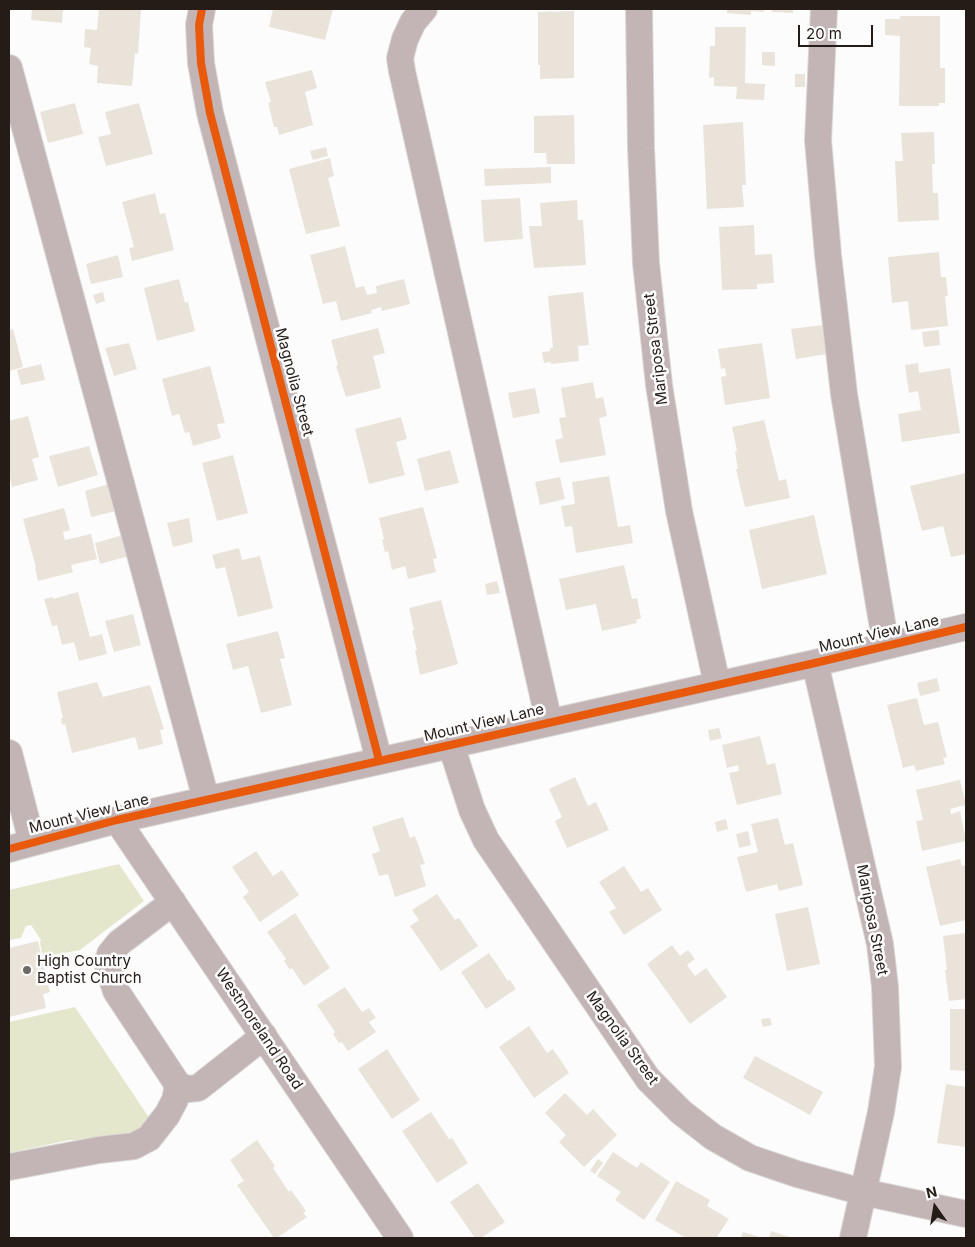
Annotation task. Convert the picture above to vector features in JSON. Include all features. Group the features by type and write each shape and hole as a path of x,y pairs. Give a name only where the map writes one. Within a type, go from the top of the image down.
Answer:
{"street":[{"name":"Magnolia Street","path":"202,9 199,25 202,62 210,113 380,760"},
{"path":"424,9 413,22 405,39 400,58 402,72 549,722"},
{"name":"Mariposa Street","path":"639,9 641,148 646,263 659,385 679,511 717,684"},
{"path":"824,9 818,140 828,255 844,394 886,646"},
{"path":"9,68 206,800"},
{"name":"Mount View Lane","path":"21,845 118,820 815,663 966,627"},
{"name":"Mariposa Street","path":"815,663 880,944 885,987 888,1067 881,1112 853,1238"},
{"name":"Magnolia Street","path":"451,745 472,810 486,840 648,1079 682,1112 713,1137 750,1158 797,1174 863,1192 966,1214"},
{"path":"9,753 21,845"},
{"name":"Westmoreland Road","path":"118,820 400,1238"},
{"path":"173,902 119,942 110,954 108,966 116,991 178,1085 188,1090 198,1088 264,1036"},
{"path":"9,1167 99,1150 134,1146 149,1138 167,1115 175,1100 178,1085"}],"green space":[{"path":"119,864 144,901 80,950 43,957 41,940 31,925 26,926 21,938 9,940 9,890"},
{"path":"75,1007 150,1119 135,1135 112,1140 69,1140 9,1153 9,1022"}],"building":[{"path":"32,9 63,9 62,23 31,20"},
{"path":"99,9 141,9 138,54 135,53 132,86 97,83 98,66 89,64 91,48 84,47 85,29 97,30"},
{"path":"273,9 333,9 325,40 269,27"},
{"path":"727,9 764,9 764,12 751,11 751,15 727,13"},
{"path":"772,9 793,9 793,13 772,12"},
{"path":"574,11 574,78 540,79 540,65 538,65 538,12"},
{"path":"900,16 940,16 940,68 945,68 945,103 939,103 939,106 899,106 900,36 885,35 885,19 900,19"},
{"path":"715,27 746,27 745,83 765,84 764,100 736,99 737,87 714,86 714,77 709,78 710,46 715,46"},
{"path":"762,52 775,52 775,66 762,65"},
{"path":"312,70 317,88 305,92 313,125 279,135 277,127 274,127 268,103 271,102 265,82"},
{"path":"795,74 805,74 805,87 795,87"},
{"path":"75,103 83,134 48,143 40,112"},
{"path":"139,103 153,154 106,166 98,137 111,134 105,112"},
{"path":"574,115 575,164 547,164 546,153 534,153 534,116"},
{"path":"743,122 746,185 742,185 744,207 707,209 703,125"},
{"path":"934,132 935,164 932,164 933,193 938,193 939,220 898,222 895,161 903,161 901,133"},
{"path":"326,147 328,156 313,160 310,151"},
{"path":"330,158 334,176 328,178 340,226 306,234 289,169"},
{"path":"551,167 551,183 485,186 484,169"},
{"path":"155,193 160,214 165,213 174,250 132,261 129,248 134,247 122,202"},
{"path":"520,198 523,239 484,242 481,200"},
{"path":"577,200 578,220 583,220 586,265 534,268 529,226 542,226 540,203"},
{"path":"754,225 755,255 772,254 774,283 757,284 757,289 722,290 719,227"},
{"path":"345,246 356,288 364,286 367,295 377,293 376,286 404,279 410,304 382,311 381,307 371,310 372,313 341,321 336,301 323,304 310,255"},
{"path":"939,252 941,277 946,277 948,296 945,296 948,326 911,330 908,301 892,303 888,257"},
{"path":"118,255 123,277 91,284 86,264"},
{"path":"179,279 185,303 188,302 195,331 157,341 144,288"},
{"path":"103,292 105,301 96,304 93,295"},
{"path":"583,292 589,345 578,346 579,361 544,363 542,352 550,351 550,348 553,348 548,296"},
{"path":"822,325 827,354 796,359 791,329"},
{"path":"378,328 385,353 373,356 381,388 346,397 336,366 338,365 331,340"},
{"path":"13,329 23,367 9,371 9,330"},
{"path":"939,330 940,345 924,347 922,332"},
{"path":"129,343 137,369 114,376 105,348"},
{"path":"762,343 770,398 725,405 721,377 726,376 725,368 721,369 718,349"},
{"path":"918,363 919,373 950,368 960,433 902,442 898,414 921,410 918,391 909,393 905,365"},
{"path":"41,364 45,380 21,385 17,370"},
{"path":"210,366 225,423 217,424 221,438 193,446 189,432 185,433 179,414 172,416 162,379"},
{"path":"593,382 596,399 603,397 607,416 599,418 606,455 560,463 555,440 563,438 559,418 566,417 561,388"},
{"path":"535,388 540,413 513,418 508,393"},
{"path":"28,416 39,457 32,459 38,480 12,487 9,474 9,421"},
{"path":"401,417 407,439 396,442 405,475 369,484 355,429"},
{"path":"764,420 779,481 786,479 790,498 745,507 736,469 738,469 735,452 737,451 732,427"},
{"path":"89,446 98,475 58,487 49,456"},
{"path":"450,450 459,483 425,491 417,459"},
{"path":"233,455 248,513 217,521 202,463"},
{"path":"966,473 966,554 951,557 943,526 922,531 910,486"},
{"path":"609,476 618,527 630,525 633,543 576,553 572,526 565,527 561,506 575,504 572,482"},
{"path":"560,477 565,499 540,505 535,482"},
{"path":"109,484 116,511 91,517 85,491"},
{"path":"423,507 437,558 433,559 436,572 408,579 405,566 392,570 388,551 385,552 382,540 384,539 379,518"},
{"path":"64,508 70,530 63,532 65,540 91,534 97,559 71,565 73,572 38,581 23,519"},
{"path":"814,515 827,574 762,589 749,530"},
{"path":"189,518 193,542 173,547 167,523"},
{"path":"123,535 129,556 100,564 95,543"},
{"path":"239,548 242,560 260,556 273,608 238,617 225,567 216,569 212,555"},
{"path":"624,565 632,599 637,598 641,618 636,620 637,623 602,631 596,604 566,610 559,579"},
{"path":"497,581 500,593 487,595 485,584"},
{"path":"78,592 90,637 102,634 107,654 79,661 74,642 62,645 57,625 52,626 44,599 53,597 53,599"},
{"path":"441,600 458,664 420,675 409,608"},
{"path":"133,614 141,645 114,652 105,621"},
{"path":"278,631 285,658 280,659 292,705 261,713 248,666 233,670 226,644"},
{"path":"937,678 940,691 920,696 917,683"},
{"path":"97,682 103,697 150,685 164,729 160,730 163,744 139,750 135,737 72,753 65,724 62,725 61,718 63,718 57,692"},
{"path":"917,698 924,725 938,722 947,757 943,758 945,764 916,771 914,765 903,768 887,705"},
{"path":"719,728 722,738 710,741 708,730"},
{"path":"760,736 767,765 775,763 782,794 737,805 729,773 739,771 738,765 727,768 722,745"},
{"path":"575,777 588,806 596,802 609,830 567,848 555,821 562,817 549,789"},
{"path":"960,780 966,805 950,809 951,814 960,811 966,841 922,851 916,821 923,820 916,790"},
{"path":"403,817 410,838 415,836 425,864 420,865 426,886 395,897 388,874 379,876 372,854 380,851 372,827"},
{"path":"778,818 785,845 793,843 803,885 779,891 777,884 746,892 737,857 758,852 751,824"},
{"path":"726,819 728,829 717,832 715,822"},
{"path":"748,831 751,845 739,848 736,834"},
{"path":"256,851 273,876 282,870 299,895 260,922 243,897 249,892 232,867"},
{"path":"960,859 962,866 966,865 966,920 940,926 926,867"},
{"path":"624,866 641,892 648,888 662,910 624,935 609,912 616,908 599,882"},
{"path":"437,894 455,920 459,918 478,946 441,971 410,926 419,920 412,910"},
{"path":"808,907 820,964 787,971 775,914"},
{"path":"295,913 330,968 304,986 292,968 290,970 284,961 286,959 267,932"},
{"path":"966,933 966,999 949,1001 943,936"},
{"name":"High Country Baptist Church","path":"38,941 50,992 43,994 46,1008 9,1017 9,948"},
{"path":"672,945 680,956 688,950 695,959 687,965 695,976 706,968 727,997 690,1024 647,964"},
{"path":"489,953 508,981 510,980 516,989 486,1009 461,972"},
{"path":"345,987 362,1012 369,1008 376,1018 369,1022 376,1032 348,1051 342,1042 339,1043 333,1034 335,1032 317,1005"},
{"path":"950,1009 966,1009 966,1071 950,1070"},
{"path":"770,1018 772,1025 763,1027 761,1019"},
{"path":"529,1026 547,1053 553,1049 569,1073 534,1098 499,1047"},
{"path":"387,1049 420,1100 392,1119 358,1069"},
{"path":"755,1056 823,1092 810,1115 743,1078"},
{"path":"946,1084 966,1087 966,1147 937,1143"},
{"path":"565,1093 587,1115 593,1109 617,1135 584,1167 559,1142 566,1135 545,1113"},
{"path":"431,1112 449,1139 452,1138 468,1163 437,1183 402,1131"},
{"path":"257,1140 275,1166 273,1168 289,1192 291,1190 306,1211 303,1213 307,1217 277,1238 274,1238 237,1185 244,1181 230,1160"},
{"path":"613,1152 637,1168 641,1162 670,1182 644,1220 615,1200 621,1192 597,1176"},
{"path":"598,1159 603,1163 595,1174 590,1171"},
{"path":"676,1181 710,1200 707,1206 729,1219 716,1238 686,1238 655,1220"},
{"path":"478,1183 505,1222 481,1238 475,1238 450,1202"},
{"path":"771,1231 793,1238 769,1238"},
{"path":"743,1232 763,1238 741,1238"}],"cycle path":[{"path":"202,9 199,25 201,63 210,113 379,760"},
{"path":"9,849 117,820 815,663 966,627"}],"place":[{"name":"High Country Baptist Church","path":"27,970"}]}
